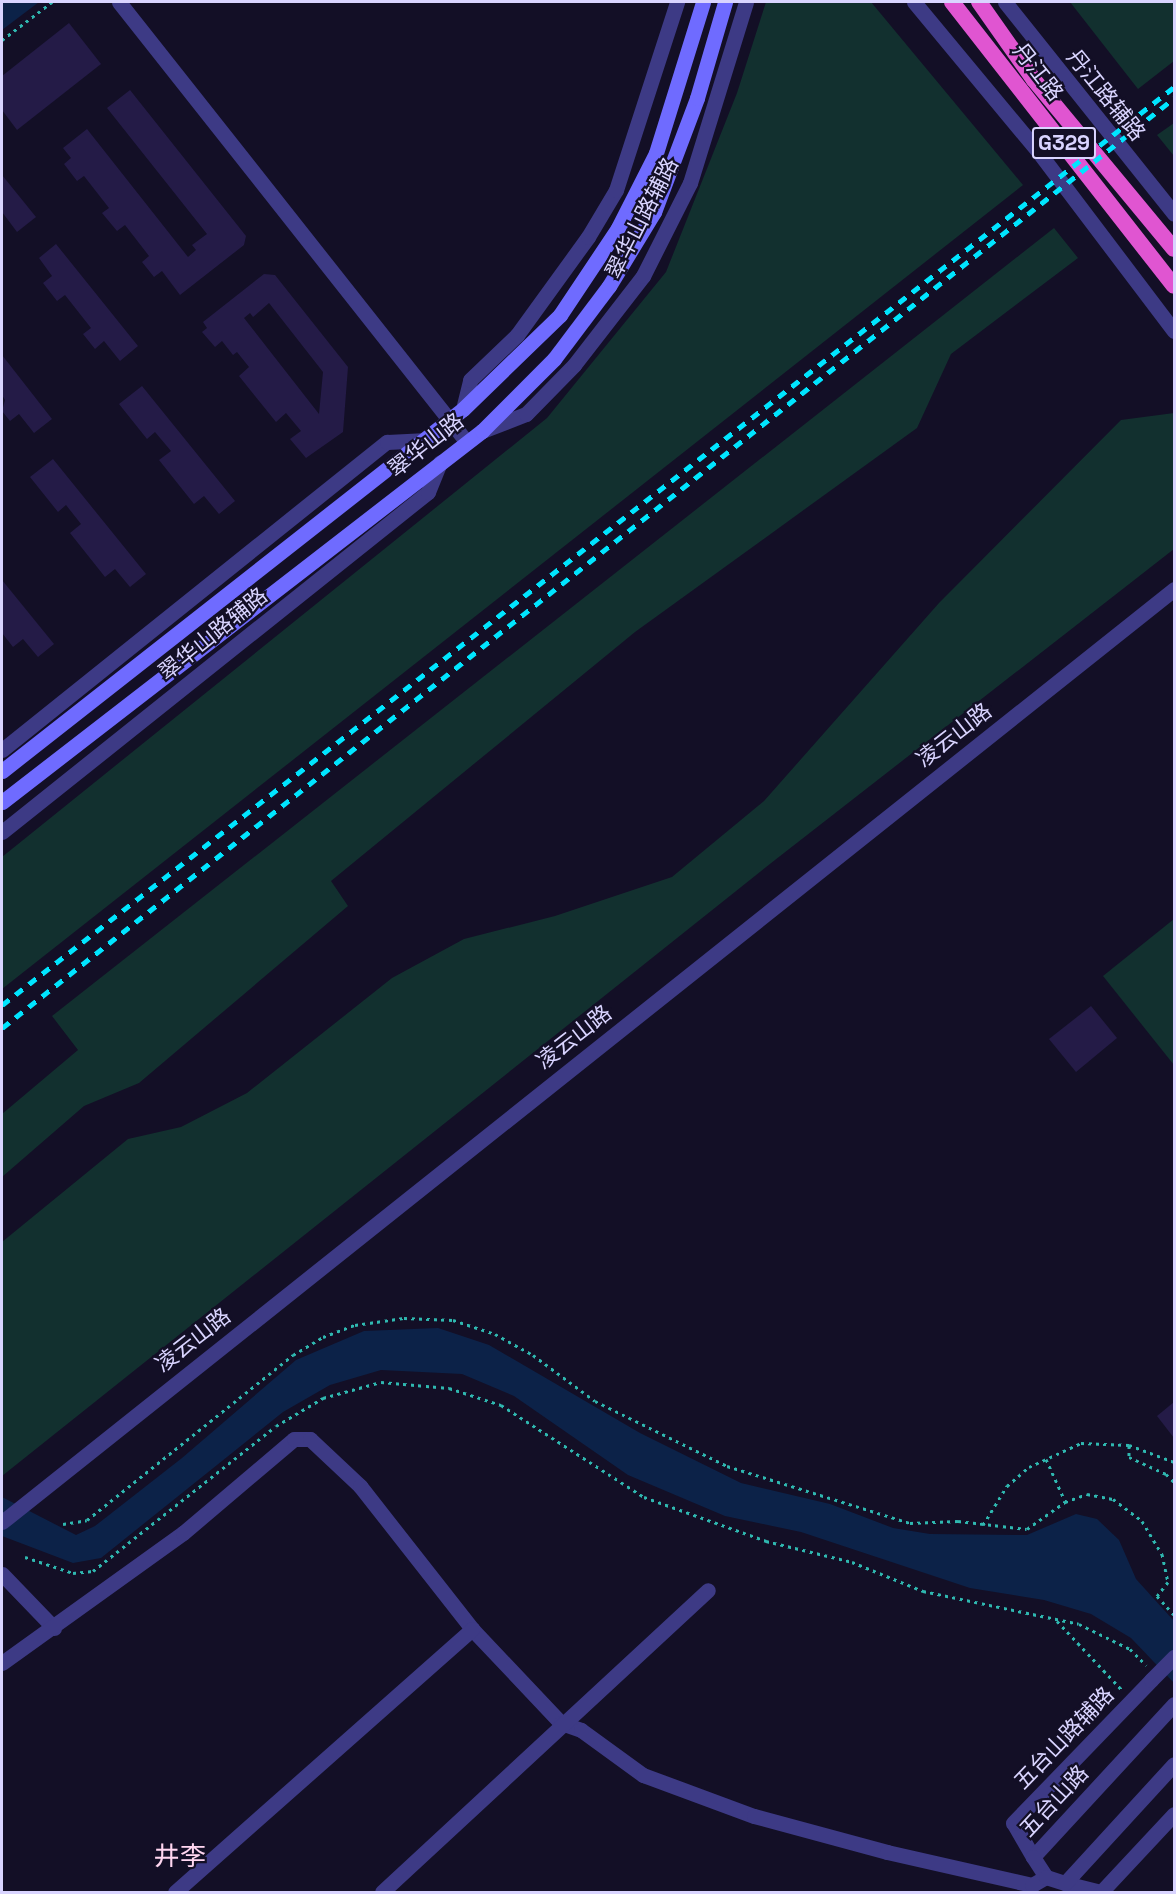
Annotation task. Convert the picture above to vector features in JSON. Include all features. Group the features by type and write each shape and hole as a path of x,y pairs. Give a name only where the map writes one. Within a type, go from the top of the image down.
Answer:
{"highway":[{"name":"丹江路","path":"952,2 1174,286"},
{"name":"丹江路","path":"979,2 1034,80 1174,249"}],"main road":[{"name":"翠华山路","path":"2,771 463,409 560,315 618,228 656,153 703,2"},
{"name":"翠华山路","path":"2,802 466,441 482,431 554,358 609,286 654,212 697,98 725,2"}],"street":[{"path":"119,2 466,441"},
{"name":"翠华山路辅路","path":"463,409 470,380 517,335 588,237 616,190 677,2"},
{"name":"翠华山路辅路","path":"482,431 526,414 574,365 643,276 690,183 746,2"},
{"path":"914,2 1040,154 1174,331"},
{"name":"丹江路辅路","path":"1005,2 1174,214"},
{"name":"翠华山路辅路","path":"2,750 387,442 422,440"},
{"name":"翠华山路辅路","path":"2,832 428,492 440,462"},
{"name":"凌云山路","path":"2,1522 1174,589"},
{"path":"2,1663 54,1628 183,1533 294,1439 310,1439 360,1486 472,1629 561,1723 581,1730 643,1775 754,1816 995,1879 1032,1885 1046,1877 1101,1892 1174,1814"},
{"path":"2,1574 54,1628"},
{"path":"382,1893 561,1723 708,1590"},
{"path":"174,1893 472,1629"},
{"name":"五台山路辅路","path":"1033,1857 1013,1823 1131,1701 1151,1676 1174,1657"},
{"name":"五台山路","path":"1046,1877 1033,1857 1174,1705"},
{"path":"1065,1883 1174,1764"}],"path":[{"path":"2,40 52,2"},
{"path":"63,1524 87,1520 293,1355 322,1337 354,1325 404,1318 453,1320 495,1334 533,1355 595,1401 657,1434 769,1481 850,1502 910,1523 958,1521 1027,1529 1065,1502 1087,1494 1113,1499 1142,1521 1162,1554 1168,1582"},
{"path":"26,1557 72,1573 93,1571 276,1426 323,1398 381,1382 449,1388 501,1405 644,1497 766,1541 852,1562 923,1591 1079,1624 1130,1649 1151,1676"},
{"path":"982,1525 1007,1486 1046,1459 1081,1443 1130,1444 1174,1462"},
{"path":"1130,1444 1129,1457 1166,1474 1174,1482"},
{"path":"1046,1459 1065,1502"},
{"path":"1174,1580 1168,1582 1157,1596 1174,1615"},
{"path":"1056,1619 1131,1701"}],"green space":[{"path":"766,2 871,2 1023,185 2,989 2,857 547,418 666,272 737,93"},
{"path":"1070,2 1174,2 1174,61 1138,89"},
{"path":"1174,123 1174,156 1157,135"},
{"path":"1054,228 1078,258 951,354 917,428 635,632 331,881 348,906 139,1083 84,1106 2,1177 2,1114 78,1050 52,1016"},
{"path":"1174,413 1174,549 775,860 2,1476 2,1242 128,1139 181,1127 247,1093 392,978 464,939 555,916 672,877 764,801 939,603 1121,420"},
{"path":"1174,919 1174,1065 1103,976"}],"water":[{"path":"2,2 39,2 2,30"},
{"path":"438,1328 489,1345 640,1433 741,1483 830,1504 893,1528 930,1534 1027,1535 1076,1514 1097,1519 1119,1540 1136,1579 1174,1621 1174,1683 1131,1638 1091,1614 1044,1600 970,1588 801,1532 725,1516 628,1475 514,1396 462,1374 381,1370 330,1385 283,1412 101,1558 73,1563 2,1536 2,1497 76,1535 95,1526 182,1458 296,1360 364,1331"}],"building":[{"path":"69,23 101,64 17,130 2,110 2,76"},
{"path":"130,90 246,236 244,245 180,295 162,271 154,277 142,262 149,256 125,225 117,231 102,213 109,208 84,176 77,181 64,164 71,158 63,148 87,129 188,257 196,250 192,245 207,234 107,108"},
{"path":"2,175 36,217 17,232 2,212"},
{"path":"56,244 138,346 120,361 104,341 95,349 83,334 91,328 65,295 57,301 43,283 52,276 39,258"},
{"path":"264,274 275,275 348,367 343,432 306,458 290,439 301,431 286,413 276,422 239,376 249,367 237,352 233,355 222,341 215,347 202,332 207,328 203,322","holes":["269,303 323,372 319,414 244,318 250,313 253,317"]},
{"path":"2,355 52,419 34,433 19,414 10,421 2,411 5,400 2,395"},
{"path":"142,386 235,501 219,514 204,496 194,504 159,460 171,451 155,432 147,439 119,404"},
{"path":"53,459 146,574 130,587 115,569 105,577 70,533 81,524 66,505 58,512 30,477"},
{"path":"2,580 54,644 38,657 23,639 13,647 2,633"},
{"path":"1091,1006 1117,1038 1076,1072 1049,1039"},
{"path":"1174,1402 1174,1438 1157,1416"}],"railway":[{"path":"2,1005 1174,87"},
{"path":"2,1028 1174,98"}],"district":[{"name":"井李","path":"180,1857"}]}
